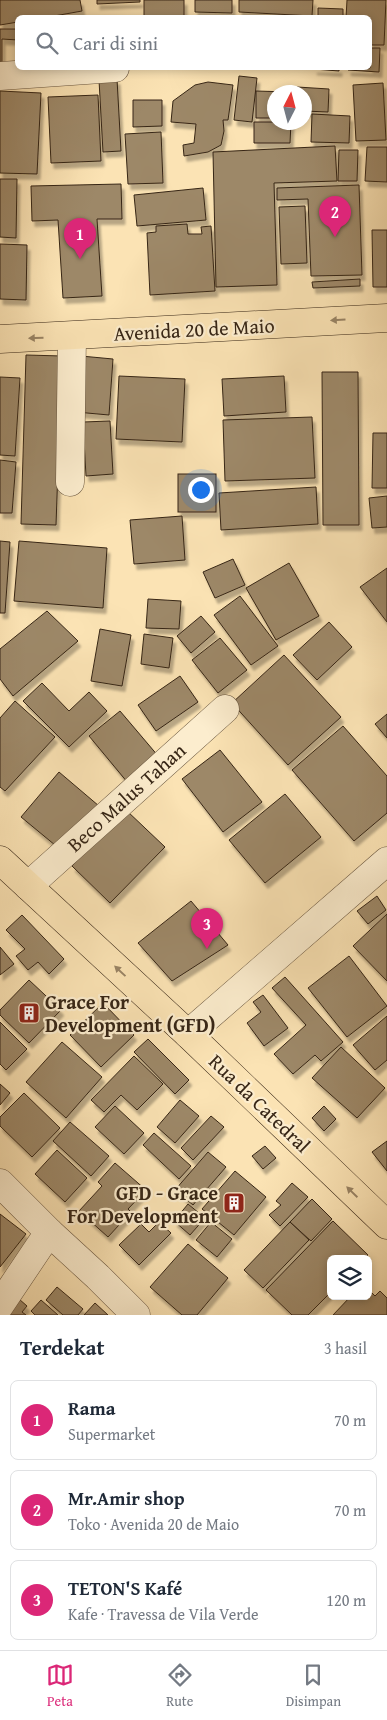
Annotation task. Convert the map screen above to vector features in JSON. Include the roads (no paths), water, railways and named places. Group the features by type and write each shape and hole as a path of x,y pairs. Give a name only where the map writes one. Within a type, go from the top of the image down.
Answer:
{"main road":[{"name":"Avenida 20 de Maio","path":"0,339 387,318"},
{"name":"Rua da Catedral","path":"0,860 188,1034 387,1225"}],"street":[{"path":"0,76 86,70"},
{"path":"70,482 72,336"},
{"name":"Beco Malus Tahan","path":"28,886 225,709"},
{"path":"188,1034 387,861"},
{"path":"0,1182 136,1315"},
{"path":"0,1305 49,1232"}],"place":[{"name":"Mr.Amir shop","path":"335,237"},
{"name":"Rama","path":"80,259"},
{"name":"TETON'S Kafé","path":"207,949"},
{"name":"Grace For Development (GFD)","path":"29,1013"},
{"name":"GFD - Grace For Development","path":"234,1203"}]}
